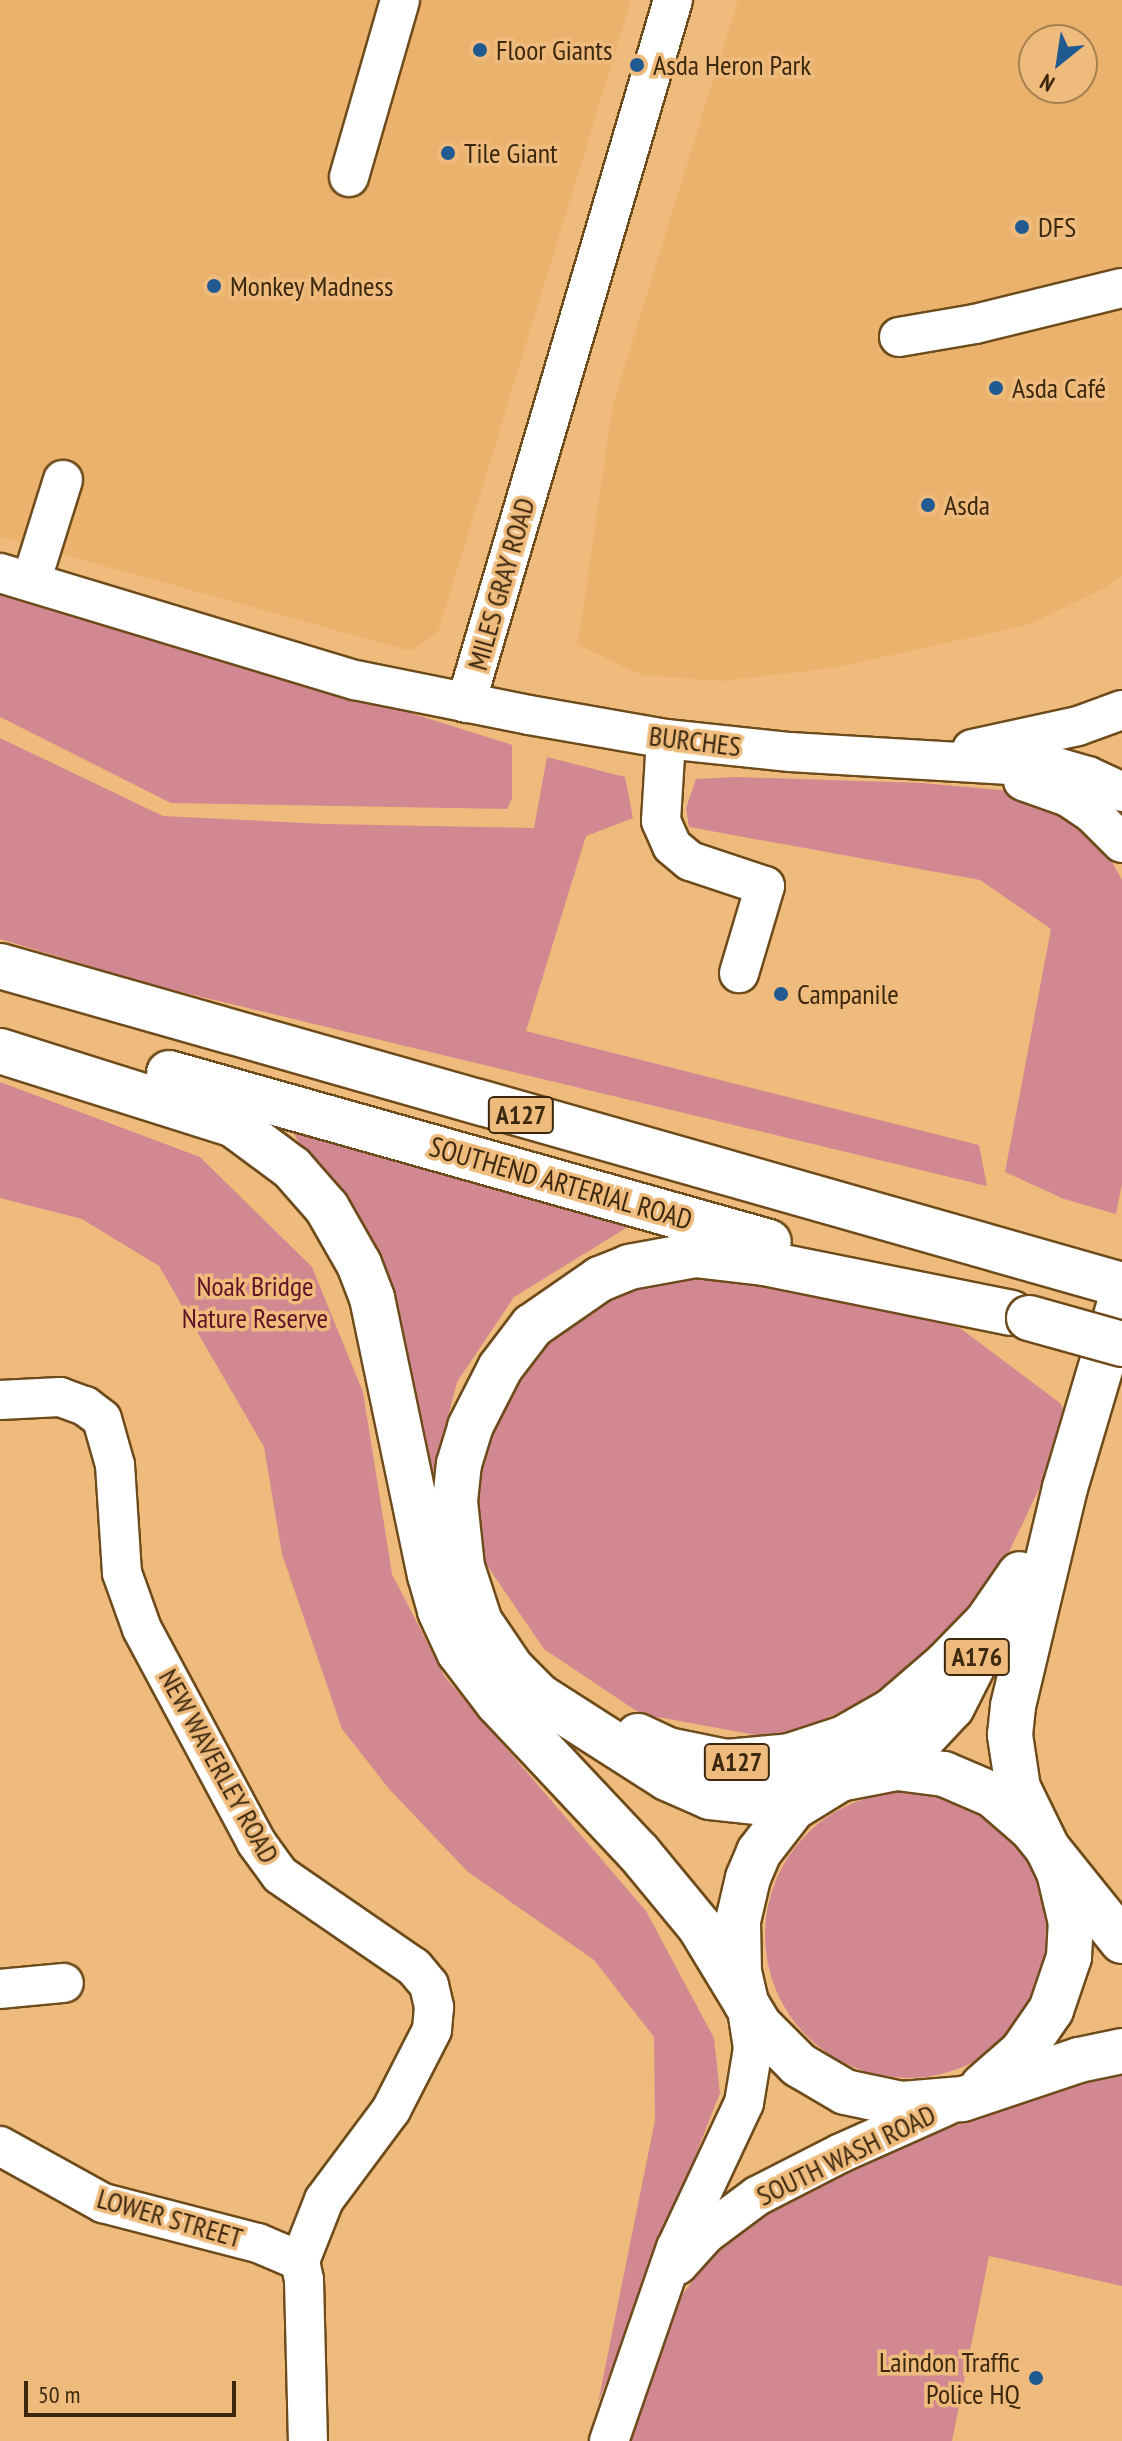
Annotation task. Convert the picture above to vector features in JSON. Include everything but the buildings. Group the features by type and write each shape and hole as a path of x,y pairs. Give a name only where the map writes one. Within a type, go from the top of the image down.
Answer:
{"main road":[{"name":"SOUTHEND ARTERIAL ROAD","path":"0,966 1122,1285"},
{"name":"SOUTHEND ARTERIAL ROAD","path":"0,1025 1122,1344"},
{"path":"0,1051 234,1125 292,1168 327,1208 359,1264 372,1298 430,1575 440,1611 459,1652 498,1703 639,1853 700,1927 746,2003 780,2049 810,2072 845,2092 902,2104 963,2099 1079,2060 1122,2051"},
{"name":"A127","path":"840,1779 792,1798 766,1803 710,1797 667,1778 570,1718 539,1696 512,1669 480,1622 462,1567 455,1501 459,1464 482,1398 514,1346 532,1326 600,1279 629,1267 695,1255 764,1263 1020,1316"},
{"name":"A176","path":"1122,1296 1065,1488 1013,1706 1010,1735 1018,1788 1048,1850 1122,1941"},
{"name":"A176","path":"840,1779 923,1738 952,1707 1065,1488"},
{"name":"A127","path":"462,1567 475,1596 500,1635 557,1688 594,1713 668,1750 727,1762 757,1762 820,1747 893,1710 969,1642 1020,1574"},
{"path":"746,2003 739,1972 738,1921 748,1878 759,1852 793,1808 840,1779 897,1768 956,1778 993,1795 1032,1829 1059,1872 1071,1923 1069,1957 1051,2010 1007,2068 963,2099"}],"street":[{"path":"349,177 400,0"},
{"name":"MILES GRAY ROAD","path":"15,578 355,680 466,703 673,0"},
{"path":"899,337 975,324 1122,288"},
{"path":"15,578 63,480"},
{"name":"BURCHES","path":"466,703 666,739 839,757 927,758 1060,768 1088,776 1122,792"},
{"name":"BURCHES","path":"927,758 1078,726 1122,710"},
{"path":"666,739 661,821 672,846 690,861 765,886 739,973"},
{"path":"927,758 1041,785 1093,814 1122,843"},
{"name":"NEW WAVERLEY ROAD","path":"0,1400 60,1397 85,1406 102,1419 115,1465 122,1573 142,1629 256,1842 280,1875 414,1967 429,1985 434,2007 432,2030 391,2110 324,2200 300,2261"},
{"path":"0,1989 64,1983"},
{"name":"SOUTH WASH ROAD","path":"609,2441 694,2204 744,2103 753,2048 746,2003"},
{"name":"SOUTH WASH ROAD","path":"665,2283 706,2234 757,2196 841,2153 963,2099"},
{"name":"LOWER STREET","path":"0,2146 103,2203 258,2243 300,2261"},
{"path":"300,2261 304,2280 308,2441"}],"shaded area":[{"path":"0,0 631,0 438,632 411,651 0,537"},
{"path":"738,0 1122,0 1122,575 1108,586 1031,624 838,667 724,681 641,675 578,645 613,404"}],"green space":[{"path":"0,584 512,745 512,798 507,809 171,803 0,717"},
{"path":"0,738 163,816 325,824 534,828 547,757 625,777 633,818 586,836 526,1031 979,1145 987,1186 148,984 0,939"},
{"path":"736,777 921,783 1012,791 1098,837 1122,880 1122,1184 1116,1214 1064,1199 1005,1172 1051,929 980,880 689,827 686,808 696,779"},
{"name":"Noak Bridge Nature Reserve","path":"0,1082 200,1157 312,1267 363,1392 392,1574 445,1677 646,1911 714,2038 720,2093 598,2403 655,2120 654,2037 594,1960 468,1872 390,1790 342,1729 282,1554 264,1447 159,1266 82,1219 0,1198"},
{"path":"275,1102 631,1225 514,1297 457,1382 431,1481 395,1305"},
{"path":"680,1268 847,1299 960,1328 1060,1403 1070,1424 998,1575 903,1685 778,1739 641,1714 544,1649 484,1561 470,1464 534,1338"},
{"path":"908,1792 936,1795 963,1803 987,1816 1009,1834 1027,1856 1040,1880 1048,1907 1051,1935 1048,1963 1040,1990 1027,2014 1009,2036 987,2054 963,2067 936,2075 908,2078 880,2075 853,2067 829,2054 807,2036 789,2014 776,1990 768,1963 765,1935 768,1907 776,1880 789,1856 807,1834 829,1816 853,1803 880,1795"},
{"path":"1122,2067 1122,2286 989,2256 952,2441 627,2441 670,2317 682,2295 721,2244 776,2202 912,2141"}],"place":[{"name":"Floor Giants","path":"480,50"},
{"name":"Asda Heron Park","path":"637,65"},
{"name":"Tile Giant","path":"448,153"},
{"name":"DFS","path":"1022,227"},
{"name":"Monkey Madness","path":"214,286"},
{"name":"Asda Café","path":"996,388"},
{"name":"Asda","path":"928,505"},
{"name":"Campanile","path":"781,994"},
{"name":"Laindon Traffic Police HQ","path":"1036,2378"}]}
